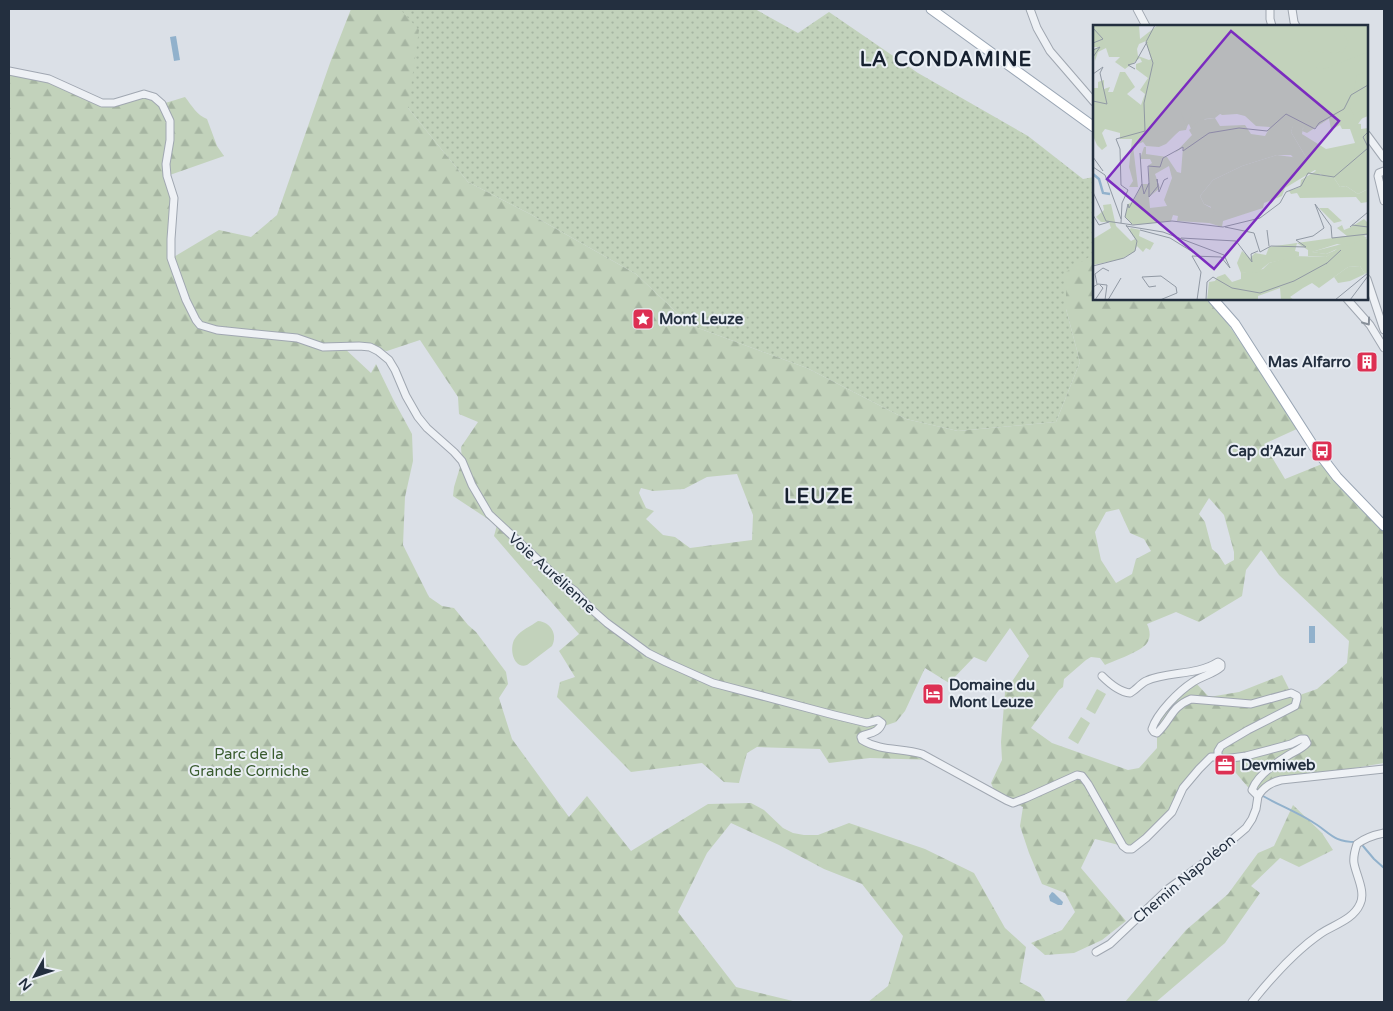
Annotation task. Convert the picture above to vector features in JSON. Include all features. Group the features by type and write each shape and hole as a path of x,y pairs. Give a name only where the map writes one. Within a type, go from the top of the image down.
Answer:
{"main road":[{"path":"931,9 1093,126"},
{"path":"1214,300 1234,324 1314,447 1353,495 1384,526"}],"street":[{"path":"1030,9 1037,28 1050,51 1093,101"},
{"path":"1137,9 1145,25"},
{"path":"1270,9 1272,25"},
{"path":"1292,9 1296,25"},
{"name":"Voie Aurélienne","path":"9,71 48,79 102,103 114,103 144,94 154,97 162,104 170,121 170,140 166,164 167,176 174,198 171,258 186,300 200,325 217,330 297,338 323,347 370,347 384,355 390,360 406,396 418,417 462,461 472,485 484,507 494,520 562,582 575,591 590,608 648,653 713,683 867,723 878,720 882,723 881,727 874,732 864,734 861,737 862,740 875,746 910,750 922,754 1013,803 1077,775 1082,776 1123,846 1128,849 1132,849 1146,838 1172,812 1183,788 1211,757 1218,757"},
{"path":"1368,136 1384,158"},
{"path":"1384,171 1379,173 1378,176 1384,201"},
{"path":"1368,282 1384,330"},
{"path":"1348,300 1370,325 1384,348"},
{"path":"1102,676 1124,692 1130,693 1147,681 1204,669 1218,662 1221,664 1217,671 1194,681 1166,706 1153,724 1152,729 1157,734 1172,713 1183,702 1192,699 1251,704 1291,693 1297,696 1295,706 1221,746 1218,751 1218,757"},
{"name":"Chemin Napoléon","path":"1096,952 1110,944 1155,900 1212,857 1246,828 1256,809 1258,796 1252,790 1254,784 1282,759 1307,743 1305,739 1300,739 1291,744 1246,756 1224,759 1218,757"},
{"path":"1258,796 1260,792 1273,782 1281,780 1384,769"},
{"path":"1252,1002 1290,959 1320,934 1354,913 1360,904 1362,895 1353,861 1357,844 1374,835 1384,833"}],"green space":[{"name":"Parc de la Grande Corniche","path":"351,9 400,9 419,30 408,108 468,182 530,214 636,274 690,325 807,368 906,419 958,431 1056,422 1080,362 1066,309 1066,272 1092,255 1093,300 1207,300 1224,318 1299,428 1264,444 1285,479 1322,464 1344,492 1384,530 1384,763 1273,782 1260,792 1253,793 1224,759 1218,757 1199,769 1172,812 1130,851 1123,846 1095,839 1081,868 1126,921 1102,940 1074,953 1045,955 1031,943 1062,930 1075,912 1065,893 1042,884 1020,826 1023,807 996,795 991,783 1002,760 1001,742 1005,692 1029,656 1010,628 986,662 974,657 949,683 925,668 905,711 896,722 881,727 862,740 932,760 870,758 829,763 820,749 757,747 747,753 739,783 724,782 702,763 631,772 557,697 560,682 575,677 559,651 579,634 494,536 497,525 453,496 462,461 461,447 478,422 459,414 458,397 420,340 387,351 360,347 343,347 371,373 376,364 412,434 413,461 405,497 403,545 429,597 442,606 454,608 476,632 506,672 508,684 499,698 512,739 569,817 587,796 631,851 708,804 751,803 764,810 783,828 793,833 818,835 849,823 925,849 974,873 1005,928 1026,947 1020,982 1040,993 1046,1002 868,1002 888,986 903,936 862,884 824,869 779,845 731,823 707,853 678,912 736,987 797,1002 9,1002 9,71 49,79 102,103 144,94 162,104 185,97 197,113 207,119 217,146 224,156 167,176 174,198 172,258 219,230 251,237 277,215 330,63","holes":["737,474 753,515 752,540 690,548 675,537 663,535 646,519 654,511 646,508 639,493 641,488 653,491 684,489 707,477","1209,498 1224,515 1234,552 1234,560 1225,565 1218,554 1212,549 1205,522 1199,514","1119,509 1130,533 1144,539 1151,551 1136,559 1132,574 1116,583 1101,560 1095,532 1106,512","1261,550 1279,575 1349,641 1347,663 1317,689 1297,696 1291,693 1282,675 1239,692 1209,697 1194,681 1153,724 1157,734 1157,748 1139,768 1128,770 1052,743 1031,728 1063,687 1064,679 1086,660 1091,657 1100,658 1105,665 1134,653 1144,646 1150,634 1147,624 1176,612 1199,622 1242,596 1246,570"]},
{"path":"400,9 755,9 798,33 829,12 918,73 1028,136 1083,179 1093,177 1093,256 1066,309 1080,362 1056,422 958,431 906,419 807,368 690,325 636,274 530,214 468,182 408,108"},
{"path":"538,621 550,626 554,634 554,642 552,646 527,665 522,666 515,661 512,646 516,637 521,632"},
{"path":"1097,689 1106,694 1095,714 1086,709"},
{"path":"1081,717 1090,723 1078,744 1068,738"},
{"path":"1293,805 1322,833 1333,850 1299,867 1280,858 1251,886 1260,893 1225,943 1156,1002 1125,1002 1186,930 1228,894 1258,853 1274,846"}],"water":[{"path":"176,36 180,60 174,61 170,37"},
{"path":"1309,626 1315,626 1315,643 1309,643"},
{"path":"1052,892 1063,902 1062,905 1050,901 1049,896"}],"waterway":[{"path":"1263,796 1311,821 1336,838 1348,842 1356,842"},
{"path":"1363,846 1384,868"}],"place":[{"name":"Mont Leuze","path":"643,319"},
{"name":"Mas Alfarro","path":"1367,362"},
{"name":"Cap d’Azur","path":"1322,451"},
{"name":"Domaine du Mont Leuze","path":"933,694"},
{"name":"Devmiweb","path":"1225,765"}],"district":[{"name":"LA CONDAMINE","path":"946,60"},
{"name":"LEUZE","path":"819,497"}]}
